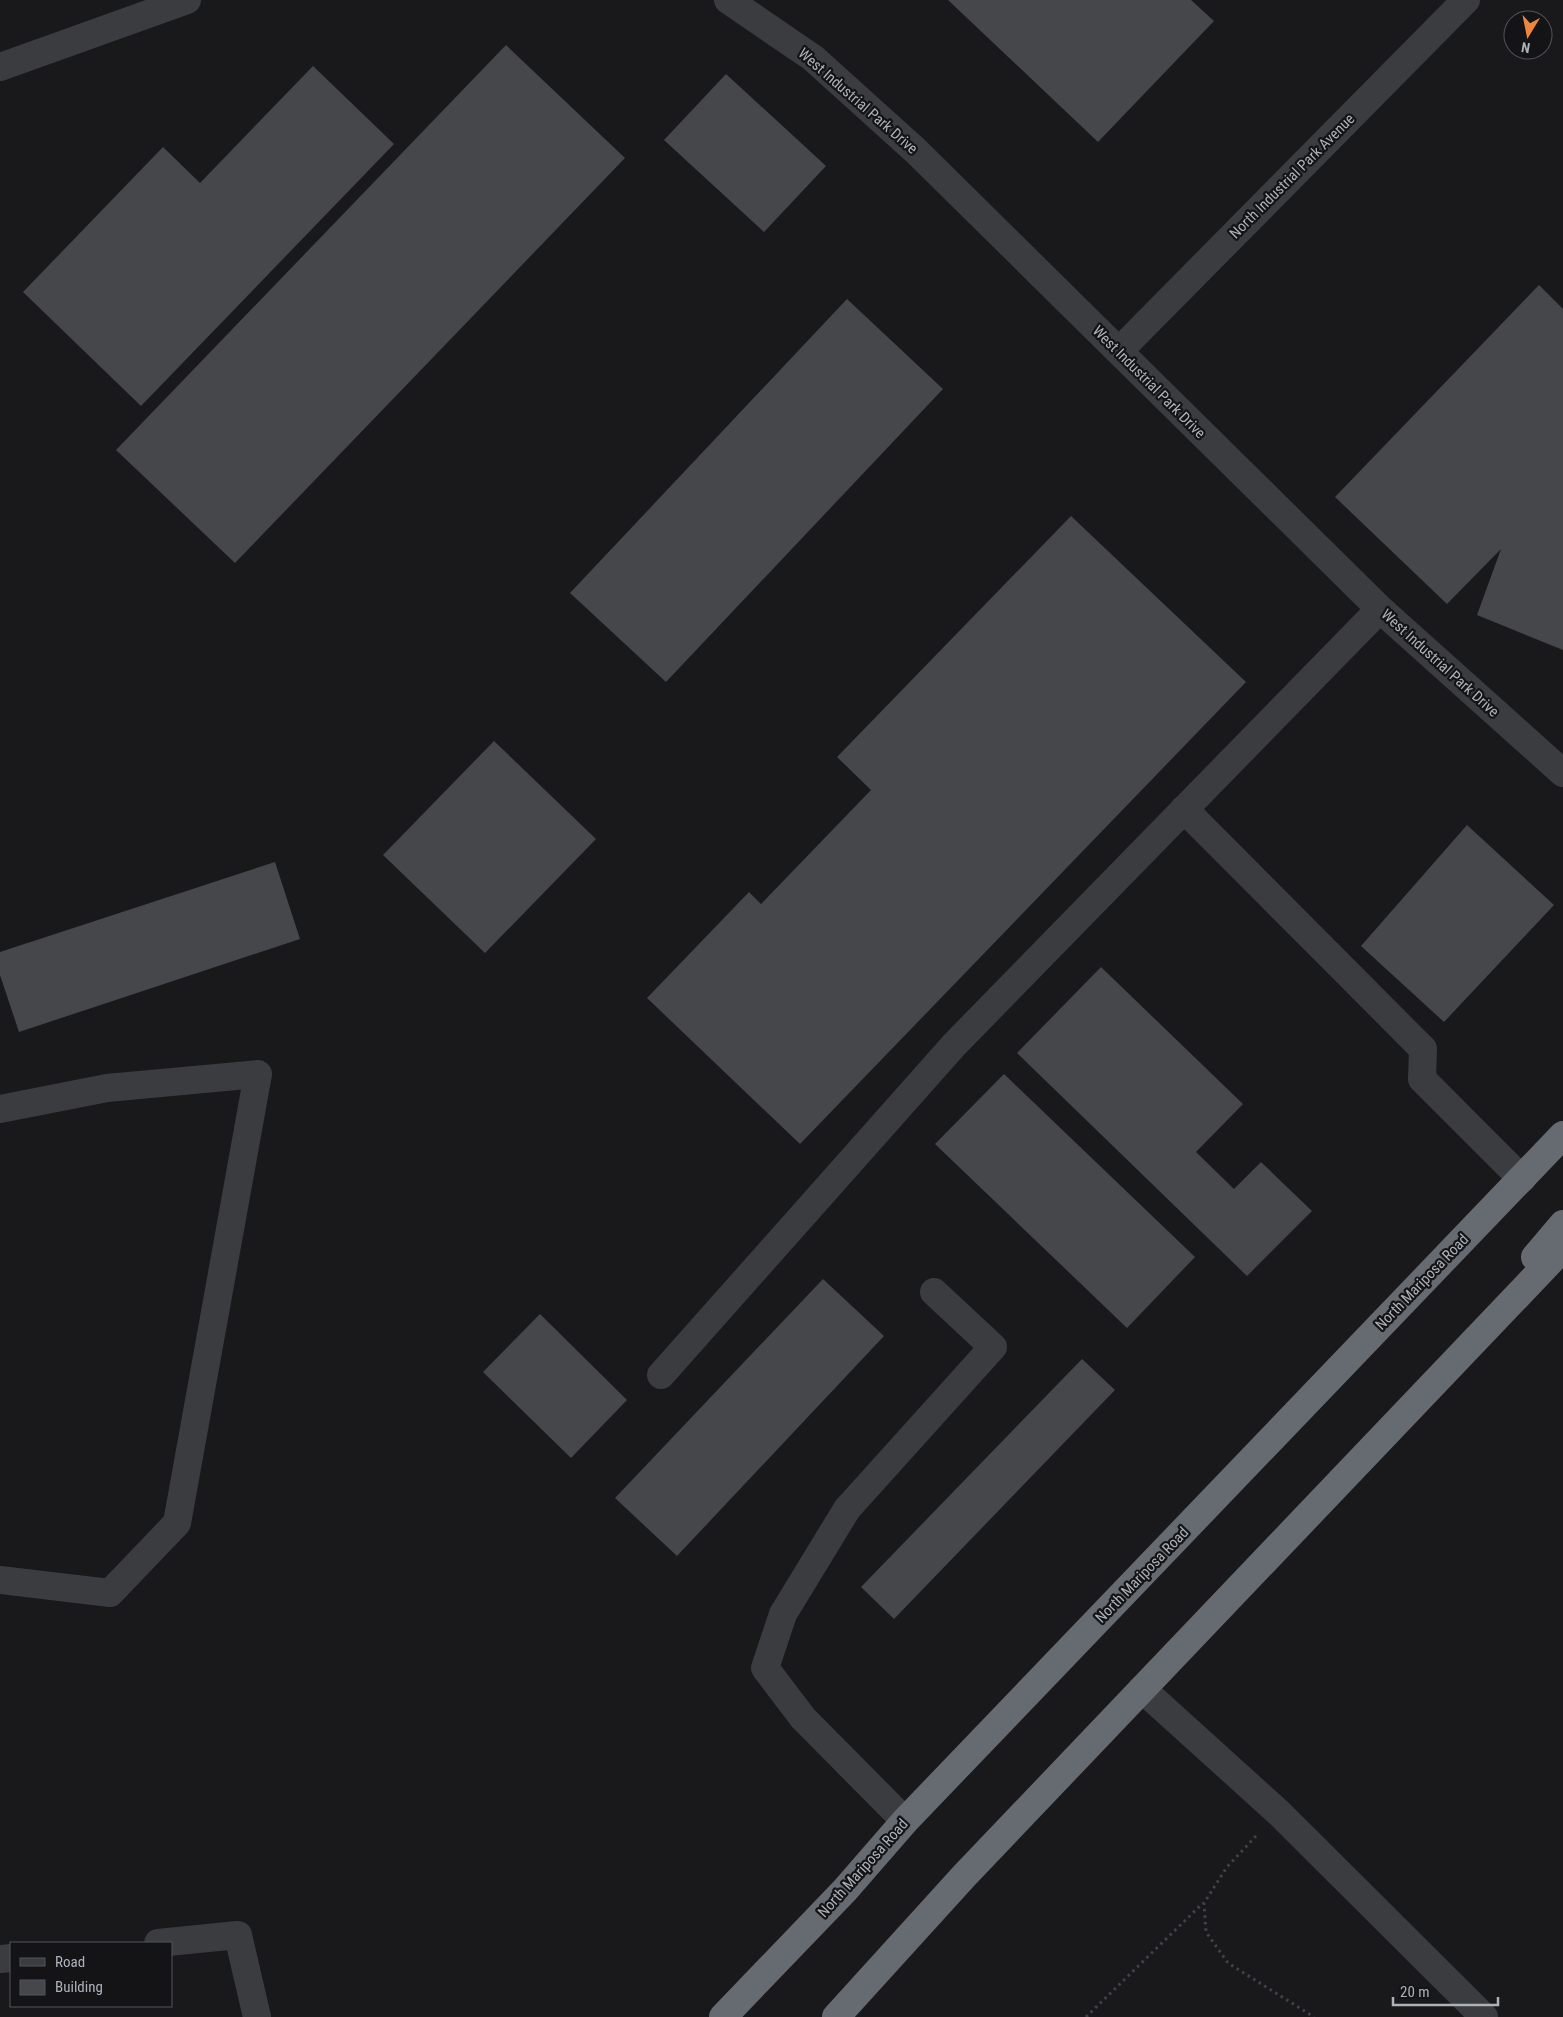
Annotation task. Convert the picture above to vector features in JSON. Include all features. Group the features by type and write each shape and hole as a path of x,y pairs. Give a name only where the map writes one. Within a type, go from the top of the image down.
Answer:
{"highway":[{"name":"North Mariposa Road","path":"723,2017 845,1890 905,1821 1563,1135"},
{"path":"1363,1458 1563,1224"},
{"path":"836,2017 971,1868 1563,1248"}],"street":[{"path":"0,67 187,0"},
{"name":"West Industrial Park Drive","path":"728,0 820,65 916,151 1380,609 1558,760"},
{"name":"North Industrial Park Avenue","path":"1119,351 1466,0"},
{"path":"661,1375 954,1045 1380,609"},
{"path":"1184,809 1423,1049 1422,1079 1522,1179"},
{"path":"0,1109 107,1088 258,1074 177,1524 110,1593 0,1580"},
{"path":"905,1821 803,1718 766,1668 783,1614 847,1509 994,1347 934,1292"},
{"path":"1142,1689 1278,1812 1484,2017"},
{"path":"168,1942 238,1935 257,2017"}],"path":[{"path":"1086,2017 1204,1903 1227,1866 1278,1812"},
{"path":"1204,1903 1206,1932 1228,1962 1314,2017"}],"building":[{"path":"948,0 1191,0 1214,21 1098,142"},
{"path":"506,45 625,158 235,563 116,450"},
{"path":"313,66 394,144 141,406 23,292 163,147 200,183"},
{"path":"726,74 826,166 764,232 664,140"},
{"path":"1539,285 1563,309 1563,650 1477,615 1501,549 1447,604 1335,497"},
{"path":"847,299 943,389 666,682 570,593"},
{"path":"1071,516 1246,682 800,1144 647,998 749,892 761,904 871,790 837,757"},
{"path":"494,741 596,839 485,953 383,855"},
{"path":"1467,825 1554,905 1444,1022 1361,946"},
{"path":"275,862 300,939 19,1032 0,975 0,952"},
{"path":"1101,967 1243,1104 1196,1152 1234,1189 1261,1162 1312,1211 1247,1276 1017,1053"},
{"path":"1004,1074 1195,1257 1127,1328 935,1144"},
{"path":"823,1279 884,1336 677,1556 615,1498"},
{"path":"540,1314 627,1400 571,1458 483,1372"},
{"path":"1082,1359 1115,1390 894,1619 861,1587"}]}
